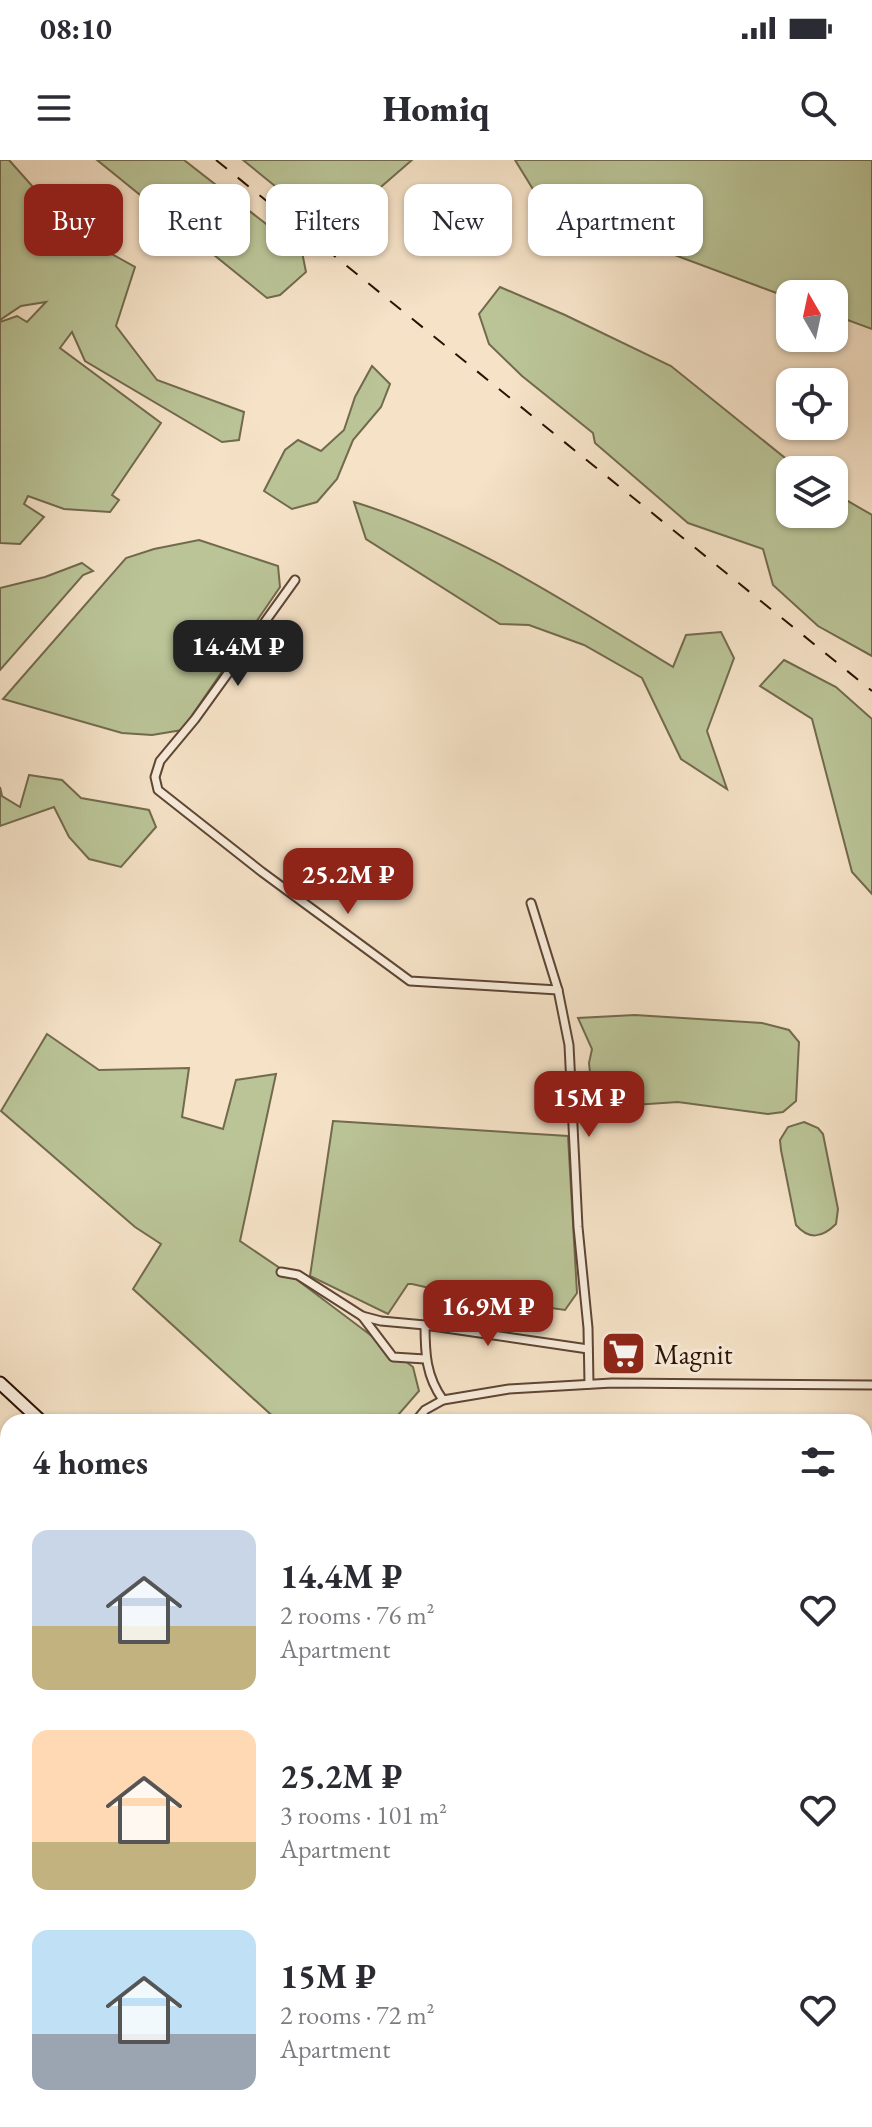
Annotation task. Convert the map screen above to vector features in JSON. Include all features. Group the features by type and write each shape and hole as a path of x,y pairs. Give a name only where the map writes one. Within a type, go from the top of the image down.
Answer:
{"main road":[{"path":"0,1383 33,1414"}],"street":[{"path":"295,580 204,707 160,761 155,777 158,790 262,872 410,981 558,990"},
{"path":"531,903 558,990 571,1067 589,1384"},
{"path":"281,1272 298,1275 362,1316 381,1321 588,1349"},
{"path":"362,1316 393,1357 425,1359"},
{"path":"425,1325 425,1359 432,1385 443,1400"},
{"path":"422,1414 443,1400 509,1389 589,1384 872,1385"}],"green space":[{"path":"0,160 9,160 30,184 24,184 24,256 115,256 135,267 116,326 157,380 244,412 239,440 222,442 85,361 72,332 60,348 161,423 112,495 119,500 110,512 64,509 28,496 24,504 44,517 20,544 0,543 0,322 17,316 27,322 46,302 21,306 0,320"},
{"path":"97,160 184,160 215,184 139,184 139,194"},
{"path":"243,160 412,160 384,184 273,184"},
{"path":"515,160 872,160 872,329 848,320 848,280 776,280 776,293 677,256 703,256 703,184 530,184"},
{"path":"250,211 266,224 266,256 303,256 306,272 280,295 267,298 215,256 250,256"},
{"path":"500,287 671,366 783,456 776,456 776,528 848,528 848,501 872,515 872,656 818,626 773,585 763,549 688,523 595,443 593,433 522,376 489,344 479,314"},
{"path":"372,366 390,384 381,407 353,440 337,479 317,502 292,509 264,491 285,450 298,440 321,451 344,430 355,397"},
{"path":"354,502 478,553 673,667 686,635 721,632 734,658 707,731 727,789 681,759 642,678 584,645 529,625 500,624 366,539"},
{"path":"199,540 278,566 280,587 182,730 152,735 122,733 3,699 126,558"},
{"path":"82,563 93,571 83,575 0,670 0,588 45,577"},
{"path":"784,660 836,687 872,719 872,894 852,872 812,719 760,686"},
{"path":"29,775 62,780 81,798 149,810 156,827 121,867 89,859 69,837 54,807 0,826 0,787 2,796 20,807"},
{"path":"635,1015 762,1023 789,1030 799,1042 796,1101 783,1112 768,1114 678,1102 618,1106 599,1104 592,1092 589,1063 592,1049 578,1018"},
{"path":"47,1034 99,1070 189,1068 182,1117 223,1129 236,1080 276,1074 240,1241 413,1367 419,1391 399,1414 270,1414 133,1289 161,1244 135,1227 1,1111"},
{"path":"333,1121 568,1136 577,1293 565,1310 408,1284 388,1314 310,1276"},
{"path":"804,1122 818,1128 823,1134 838,1209 836,1224 816,1235 806,1233 796,1225 781,1150 780,1140 788,1127"}],"railway":[{"path":"216,160 872,691"}],"place":[{"name":"Magnit","path":"623,1354"}]}
